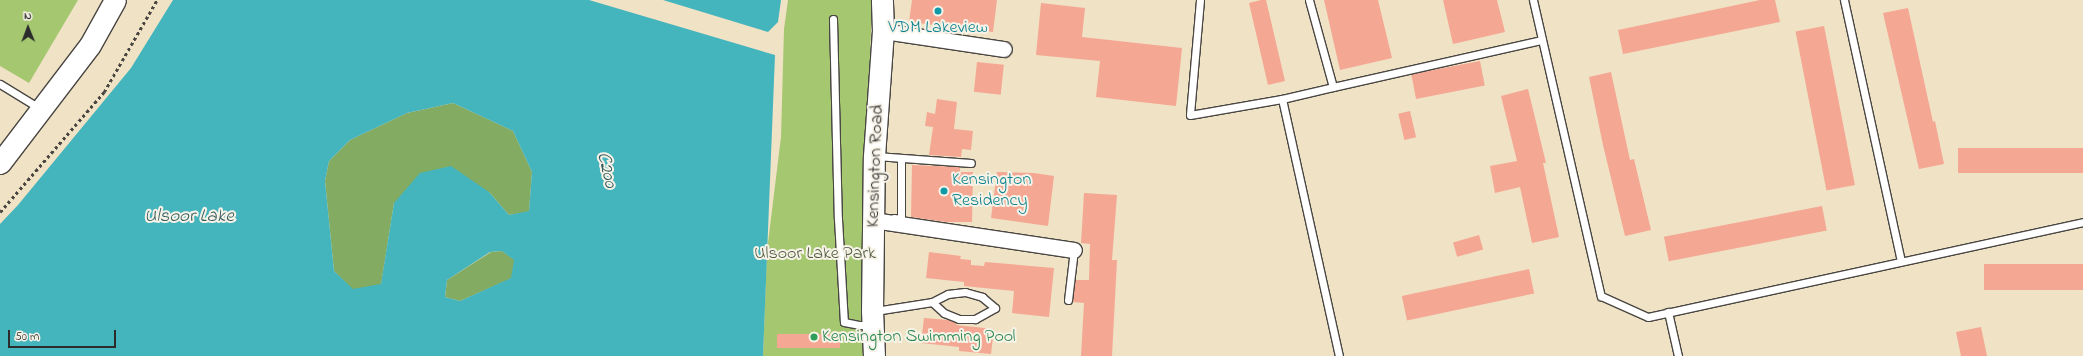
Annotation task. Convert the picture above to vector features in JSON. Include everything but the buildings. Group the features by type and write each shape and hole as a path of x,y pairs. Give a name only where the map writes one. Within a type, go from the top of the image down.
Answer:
{"main road":[{"path":"0,163 90,45 115,0"},
{"name":"Kensington Road","path":"874,356 874,156 883,31 882,0"}],"street":[{"path":"883,31 1004,49"},
{"path":"874,217 1074,250"}],"lane":[{"path":"1200,0 1190,115 1282,99 1542,40"},
{"path":"1309,0 1333,87"},
{"path":"1533,0 1601,296 1648,317 2083,222"},
{"path":"1844,0 1901,261"},
{"path":"833,19 838,219 844,322 859,325 873,318 932,302 948,294 965,292 982,297 996,308 975,319 959,319 944,313 932,302"},
{"path":"0,84 40,110"},
{"path":"1282,99 1339,356"},
{"path":"874,156 971,163"},
{"path":"874,217 901,219 901,158"},
{"path":"1068,300 1074,250"},
{"path":"1668,312 1678,356"}],"path":[{"path":"0,212 104,92 157,0"}],"green space":[{"path":"0,0 78,0 29,83 0,66"},
{"name":"Ulsoor Lake Park","path":"788,0 872,0 861,328 866,345 867,356 763,356 767,251 781,137 784,29"},
{"path":"453,103 513,131 532,172 529,212 509,215 489,192 394,203 381,285 353,290 334,271 325,181 329,161 350,140 407,113"},
{"path":"502,251 515,260 512,278 460,301 445,297 447,280 491,252"}],"water":[{"name":"Ulsoor Lake","path":"173,0 589,0 775,55 763,356 0,356 0,224 18,205 131,68","holes":["453,103 513,131 532,172 529,211 509,215 489,192 451,166 420,173 394,203 381,284 353,289 334,271 325,181 329,161 350,140 407,113","502,251 514,260 511,278 460,301 445,297 447,280 490,252"]},
{"path":"663,0 781,0 778,22 768,32"}],"place":[{"name":"VDM Lakeview","path":"938,11"},
{"name":"Kensington Residency","path":"944,191"},
{"name":"Kensington Swimming Pool","path":"814,337"}],"water label":[{"name":"C200","path":"606,170"}]}
